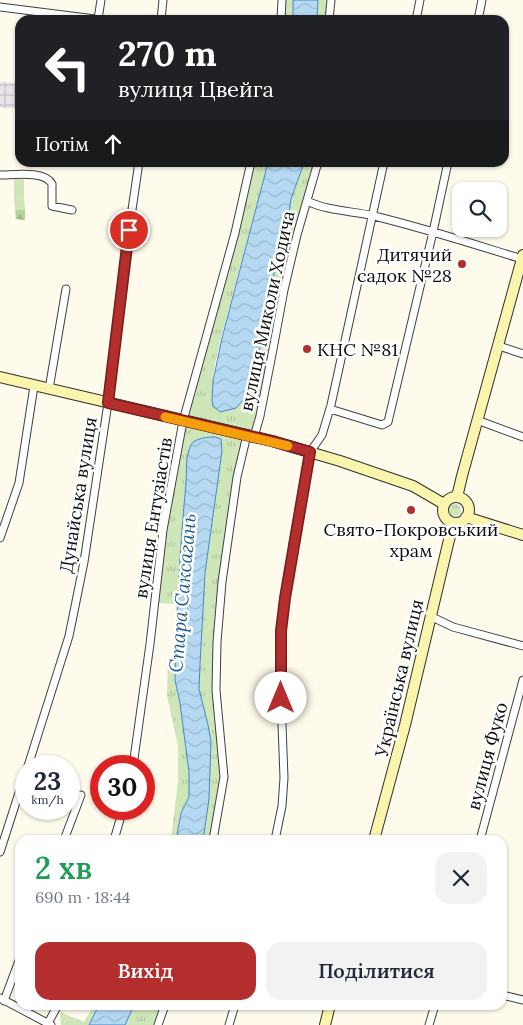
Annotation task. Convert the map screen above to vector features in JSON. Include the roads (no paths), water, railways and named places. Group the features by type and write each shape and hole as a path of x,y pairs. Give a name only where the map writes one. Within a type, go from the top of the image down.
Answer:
{"main road":[{"path":"457,498 477,420 521,270 523,257"},
{"path":"0,377 310,452 413,486 444,504"},
{"path":"451,498 457,498 463,500 467,505 468,511 466,517 460,522 452,523 447,520 442,510 444,504 451,498"},
{"path":"466,517 523,535"},
{"name":"Українська вулиця","path":"375,835 405,725 452,523"},
{"path":"325,1025 329,1010"}],"street":[{"path":"100,15 101,0"},
{"path":"162,15 163,0"},
{"path":"281,15 282,0"},
{"path":"330,15 331,0"},
{"path":"417,15 420,0"},
{"path":"479,15 482,0"},
{"path":"0,7 62,15"},
{"name":"Дунайська вулиця","path":"31,755 69,636 84,562 108,403 124,264 139,167"},
{"name":"вулиця Ентузіастів","path":"135,755 163,530 250,167"},
{"name":"вулиця Миколи Ходича","path":"214,835 224,777 216,690 219,616 236,477 262,407 296,235 317,167"},
{"path":"276,835 282,806 284,778 281,631 293,544 310,452 322,435 330,409 383,167"},
{"path":"330,409 382,425 388,422 447,167"},
{"path":"0,175 45,176 52,184 52,206 72,210"},
{"path":"307,201 372,216 523,257"},
{"path":"49,389 66,289"},
{"path":"499,346 523,354"},
{"path":"0,538 18,483 34,386"},
{"path":"477,420 523,437"},
{"path":"430,616 453,627 523,646"},
{"name":"вулиця Фуко","path":"481,835 523,680"},
{"path":"66,835 81,794"},
{"path":"0,852 15,805"},
{"path":"115,835 120,820"},
{"path":"15,969 2,999 15,1006"},
{"path":"507,996 523,1000"},
{"path":"23,1010 50,1024 56,1010"},
{"path":"158,1025 163,1010"},
{"path":"229,1025 234,1010"},
{"path":"429,1025 433,1010"}],"water":[{"path":"293,0 318,0 317,15 293,15"},
{"path":"267,167 303,167 291,199 288,219 275,268 263,336 246,397 236,408 220,412 213,406 212,400 213,381 222,338"},
{"name":"Стара Саксагань","path":"215,437 221,439 222,451 205,573 199,689 211,741 209,799 204,835 177,835 181,813 189,797 189,772 175,680 182,532 187,459 193,443 202,438"},
{"path":"96,1010 132,1010 125,1025 89,1025"}],"place":[{"name":"Дитячий садок №28","path":"462,264"},
{"name":"КНС №81","path":"307,349"},
{"name":"Свято-Покровський храм","path":"411,510"}]}
